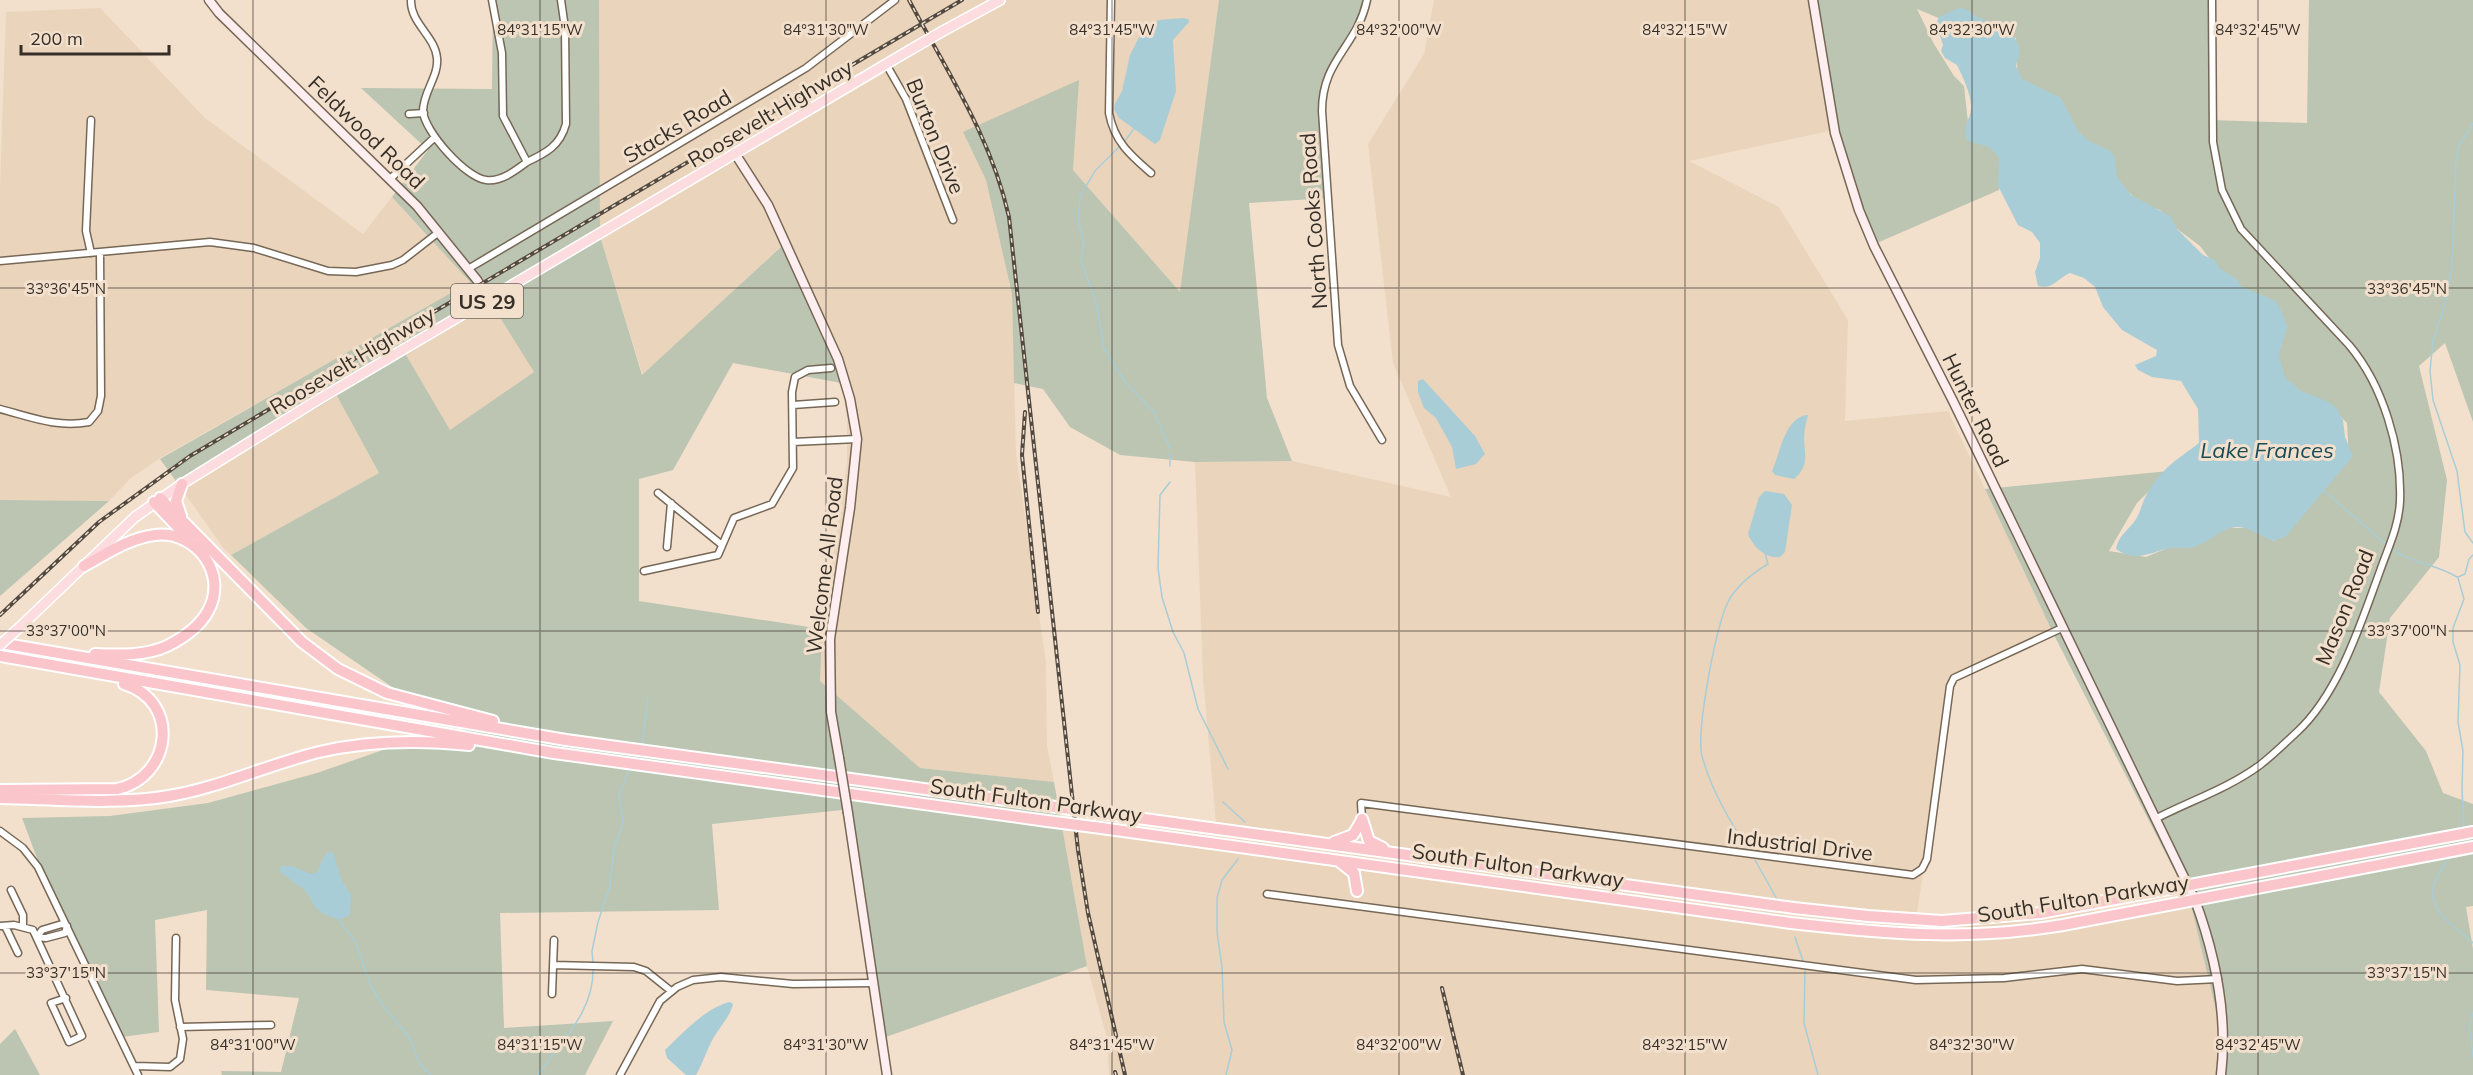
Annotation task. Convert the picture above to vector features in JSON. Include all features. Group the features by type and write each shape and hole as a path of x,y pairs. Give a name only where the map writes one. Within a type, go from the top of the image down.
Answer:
{"highway":[{"path":"182,484 176,501 184,522"},
{"path":"157,500 184,522 302,642 352,678 387,693 566,740"},
{"path":"0,644 115,654 144,652 167,646 199,623 208,612 213,597 214,581 209,564 157,500"},
{"path":"84,566 133,541 153,535 178,537 194,544"},
{"path":"14,645 566,740"},
{"path":"0,656 554,753"},
{"path":"0,790 117,789 132,785 151,771 162,740 160,718 154,705 133,687 81,671"},
{"name":"South Fulton Parkway","path":"566,740 1775,905 1912,920 1990,919 2040,913 2473,832"},
{"path":"0,798 141,799 171,796 319,753 360,745 427,743 554,753"},
{"name":"South Fulton Parkway","path":"554,753 1791,923 1924,936 1966,936 2030,930 2473,847"},
{"path":"1317,843 1349,838 1357,832 1362,819"},
{"path":"1362,819 1365,835 1372,843 1407,855"},
{"path":"1336,860 1354,873 1357,891"},
{"path":"1357,891 1365,872 1381,866"}],"main road":[{"name":"Roosevelt Highway","path":"0,644 157,500 316,401 736,155 886,64 1000,0"}],"street":[{"name":"Feldwood Road","path":"208,0 219,14 390,179 439,232 489,301"},
{"path":"411,0 414,15 434,47 437,60 424,113 435,137 467,171 482,179 504,177 553,148 562,138 566,124 565,28 561,0"},
{"path":"492,0 502,53 503,116 527,162"},
{"name":"Stacks Road","path":"468,269 806,68 896,0"},
{"path":"1111,0 1109,113 1112,128 1129,154 1151,173"},
{"name":"North Cooks Road","path":"1366,0 1355,33 1326,77 1322,111 1338,345 1350,386 1382,440"},
{"name":"Hunter Road","path":"1813,0 1835,133 1858,210 2156,819"},
{"name":"Mason Road","path":"2156,819 2251,770 2307,721 2326,696 2358,630 2396,528 2400,501 2397,461 2389,424 2360,360 2349,345 2241,229 2222,190 2213,142 2212,0"},
{"name":"Burton Drive","path":"886,64 906,99 953,220"},
{"path":"409,114 424,113"},
{"path":"91,120 86,231 91,253"},
{"path":"390,179 435,137"},
{"name":"Welcome All Road","path":"736,155 768,205 838,359 848,391 856,439 852,497 830,639 831,712 887,1075"},
{"path":"0,261 210,242 254,248 328,271 370,270 403,260 439,232"},
{"path":"0,410 47,423 89,422 98,411 101,396 100,253"},
{"path":"644,571 718,555 734,518 772,504 793,468 795,377 808,370 831,368"},
{"path":"793,405 835,402"},
{"path":"793,442 856,439"},
{"path":"658,493 722,545"},
{"path":"667,547 671,503"},
{"name":"Industrial Drive","path":"1362,819 1361,803 1913,875 1922,869 1927,860 1950,686 1954,678 2062,628"},
{"path":"2156,819 2195,900 2206,930 2218,979 2224,1029 2222,1075"},
{"path":"0,831 23,848 34,861 138,1075"},
{"path":"11,890 23,915 23,927"},
{"path":"1354,907 1357,891"},
{"path":"1267,894 1916,980 2004,978 2082,969 2177,981 2218,979"},
{"path":"37,938 42,930 62,924 67,926"},
{"path":"4,928 23,927 33,930 66,998 82,1036 69,1042 51,1004 66,998"},
{"path":"0,936 4,928"},
{"path":"4,928 18,953"},
{"path":"135,1066 170,1067 180,1059 183,1039 175,1000 176,938"},
{"path":"552,994 554,940"},
{"path":"553,965 634,967 646,970 671,991"},
{"path":"620,1075 651,1014 671,991 693,980 714,977 793,984 873,983"},
{"path":"180,1027 271,1025"}],"shaded area":[{"path":"599,0 1219,0 1181,293 1073,170 963,132 986,180 1012,294 1016,453 1046,663 1047,746 1054,782 920,768 819,681 822,629 847,463 847,417 840,379 818,314 781,246 643,376 600,236"},
{"path":"1434,0 1811,0 1834,130 1689,161 1779,207 1848,320 1845,421 1948,411 2053,633 1954,682 1914,930 2190,901 2223,1040 2219,1075 1109,1075 1107,1038 1087,966 1060,816 1217,835 1203,677 1195,462 1292,461 1451,497 1393,363 1368,144 1424,54"},
{"path":"100,8 205,118 363,234 392,197 470,282 160,458 131,478 109,501 0,500 0,187 6,12"},
{"path":"491,302 534,372 450,431 405,355"},
{"path":"337,396 379,473 231,555 222,546 181,488"}],"green space":[{"path":"493,0 599,0 600,236 642,375 782,246 818,314 840,379 841,383 733,363 673,470 639,479 639,601 822,629 820,681 920,768 1054,782 1087,966 883,1038 842,810 712,824 719,910 500,913 504,1028 613,1021 585,1075 222,1075 221,1071 281,1072 299,998 206,990 207,910 155,920 159,1032 122,1037 46,882 22,818 110,816 208,803 317,773 403,743 475,736 398,691 306,628 231,555 379,473 337,396 181,488 160,459 470,282 392,197 428,150 361,88 492,89","holes":["491,303 534,372 450,430 406,355"]},
{"path":"1219,0 1365,0 1362,16 1321,93 1328,198 1249,203 1267,398 1292,461 1195,462 1120,455 1070,427 1043,389 1014,383 1012,294 986,180 963,132 1079,80 1073,170 1180,292"},
{"path":"1811,0 2209,0 2210,120 2307,123 2309,0 2473,0 2473,422 2445,343 2419,366 2447,480 2439,557 2390,618 2379,692 2426,751 2443,793 2473,804 2473,906 2466,907 2473,949 2473,1075 2219,1075 2223,1040 2190,901 2053,633 1985,489 2169,471 2137,503 2109,551 2146,557 2175,545 2192,547 2213,528 2247,528 2274,541 2349,459 2347,423 2328,404 2292,390 2276,368 2245,295 2219,271 2200,246 2176,228 2160,210 2140,203 2018,85 2016,38 1965,29 1917,9 1934,44 1954,76 1964,86 1969,132 2003,156 1999,190 1870,246 1834,130"},
{"path":"0,500 109,501 0,596"},
{"path":"15,1029 40,1075 0,1075 0,1044"}],"water":[{"name":"Lake Frances","path":"1959,8 2000,26 2014,37 2020,51 2016,66 2022,79 2061,98 2078,131 2089,141 2109,150 2114,156 2117,177 2131,195 2170,216 2177,229 2203,255 2216,261 2219,268 2238,280 2241,286 2275,301 2280,307 2287,327 2279,355 2285,377 2301,391 2329,402 2337,409 2343,420 2345,437 2353,456 2286,536 2275,541 2246,528 2236,527 2190,548 2170,548 2137,556 2116,549 2120,538 2136,518 2159,476 2199,443 2198,409 2181,381 2152,377 2138,370 2135,365 2156,356 2157,350 2122,330 2103,307 2095,287 2084,278 2070,273 2052,285 2038,286 2035,272 2040,258 2040,243 2032,232 2018,225 1998,186 1999,157 1989,147 1968,141 1965,131 1971,105 1968,90 1957,65 1945,58 1941,51 1943,45 1936,24 1939,17"},
{"path":"1188,19 1189,22 1173,40 1176,91 1160,140 1155,144 1119,118 1114,109 1115,104 1122,91 1130,55 1143,29 1159,20"},
{"path":"1423,379 1475,436 1485,454 1476,464 1456,469 1452,447 1436,418 1424,408 1418,392 1418,381"},
{"path":"1808,415 1804,436 1805,461 1802,470 1794,479 1775,475 1772,471 1784,437 1794,422"},
{"path":"1765,491 1784,494 1792,505 1785,552 1780,557 1765,554 1753,543 1748,534 1759,497"},
{"path":"333,852 341,879 351,895 350,915 339,920 322,913 315,907 306,891 280,872 281,866 292,866 311,874 317,872 326,853"},
{"path":"730,1002 733,1004 730,1013 712,1042 696,1075 686,1075 667,1058 665,1050 703,1015"}],"waterway":[{"path":"2473,123 2459,146 2456,160 2452,266 2445,303 2433,341 2430,371 2433,400 2457,471 2465,532 2473,543"},
{"path":"1124,142 1134,129"},
{"path":"1120,146 1095,171 1080,196 1078,218 1084,247 1081,261 1096,302 1104,348 1125,382 1154,412 1170,448"},
{"path":"1170,453 1170,466"},
{"path":"1170,482 1160,495 1158,568 1162,597 1173,632 1184,653 1198,709 1228,769"},
{"path":"2323,490 2387,545"},
{"path":"2391,548 2406,557 2457,577"},
{"path":"1749,851 1710,781 1702,756 1701,743 1708,678 1723,614 1731,596 1740,585 1768,564 1765,553"},
{"path":"2458,577 2465,574 2469,559 2473,555"},
{"path":"2458,578 2464,599 2453,628 2453,642 2460,665 2458,722 2463,751 2464,829"},
{"path":"642,745 648,698"},
{"path":"593,963 592,951 598,922 610,886 614,848 623,824 619,795 630,768"},
{"path":"1223,802 1245,822"},
{"path":"2450,857 2434,884 2433,900 2443,916 2473,943"},
{"path":"1226,1075 1232,1050 1224,1022 1222,967 1217,932 1217,898 1222,880 1238,859"},
{"path":"1755,860 1778,901"},
{"path":"339,920 356,943 370,984 381,1003 409,1037 420,1064 430,1075"},
{"path":"1795,937 1803,961"},
{"path":"538,1075 583,1012 592,983 593,967"},
{"path":"1805,970 1804,1023 1818,1075"},
{"path":"2473,1013 2469,1027 2473,1057"}],"railway":[{"path":"909,0 953,79 979,132 1001,187 1009,217 1078,850 1088,913 1125,1075"},
{"path":"0,615 99,522 190,456 962,0"},
{"path":"1025,412 1022,455 1038,612"},
{"path":"1442,988 1463,1075"}]}
